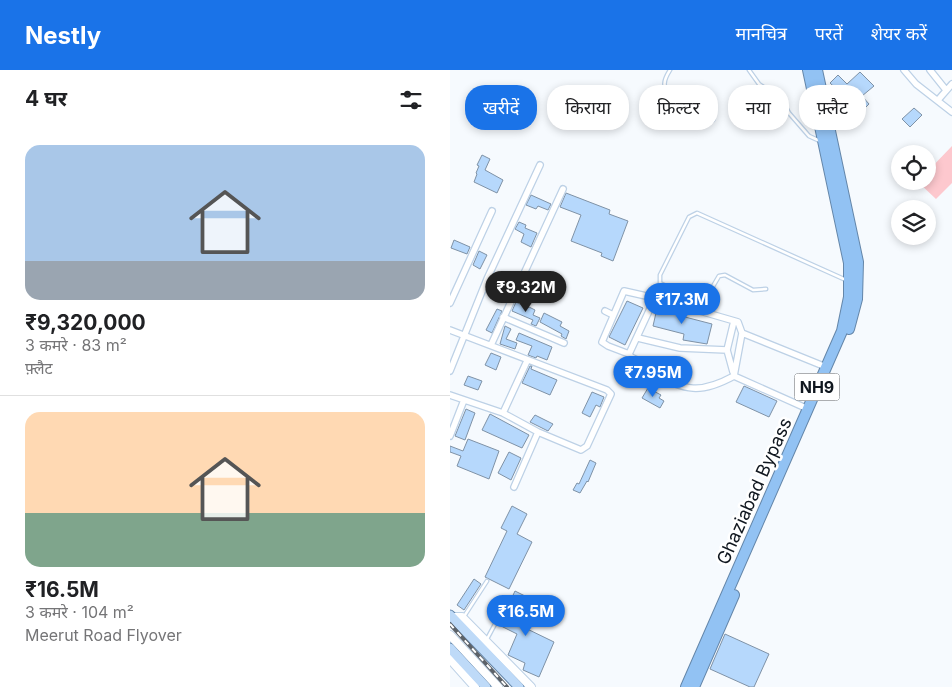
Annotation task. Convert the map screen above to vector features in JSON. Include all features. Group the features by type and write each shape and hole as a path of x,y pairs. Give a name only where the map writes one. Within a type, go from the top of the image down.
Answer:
{"highway":[{"name":"Ghaziabad Bypass","path":"694,687 842,330 849,297 849,263 808,70"},
{"name":"Ghaziabad Bypass","path":"686,687 849,328 857,299 858,262 818,70"}],"main road":[{"path":"451,616 519,687"},
{"path":"450,648 486,687"}],"street":[{"path":"904,70 916,84 952,112"},
{"path":"930,70 946,90"},
{"path":"938,100 952,84"},
{"path":"450,371 463,336 540,165"},
{"path":"491,345 562,189"},
{"path":"450,303 492,212"},
{"path":"734,376 742,333 738,322 624,291 602,342 608,346 629,354 631,357 650,366 652,374 685,388 712,386 734,376 808,409"},
{"path":"629,354 655,298"},
{"path":"605,311 613,315"},
{"path":"503,317 564,343"},
{"path":"734,321 727,350 734,376"},
{"path":"450,330 607,390 611,394 584,450 577,449 538,432 502,413 450,395"},
{"path":"742,333 826,367"},
{"path":"638,338 680,348 727,350"},
{"path":"502,413 527,361"},
{"path":"450,436 464,400"},
{"path":"514,487 538,432"},
{"path":"451,616 463,618 531,687"},
{"path":"450,636 498,687"},
{"path":"450,660 475,687"}],"lane":[{"path":"663,85 670,70"},
{"path":"749,70 760,84 782,100 789,113 809,136 814,140 824,141"},
{"path":"766,289 753,290 726,275 719,276 704,300 697,302 660,283 660,275 689,217 697,213 849,281"},
{"path":"463,618 487,581"},
{"path":"487,641 508,600"}],"shaded area":[{"path":"952,146 952,183 936,199 926,190 936,190 936,163"}],"building":[{"path":"860,72 874,86 866,93 866,85 832,85 830,83 838,75 847,84"},
{"path":"914,108 922,115 910,127 902,119"},
{"path":"482,155 490,159 485,170 503,180 497,193 474,182 479,166 477,165"},
{"path":"566,193 610,210 609,214 628,221 613,261 601,256 602,253 571,241 581,215 560,207"},
{"path":"531,195 551,204 548,210 538,206 536,209 526,205"},
{"path":"519,222 526,225 525,228 537,233 531,247 521,242 524,234 515,229"},
{"path":"454,240 470,247 467,254 451,248"},
{"path":"479,251 487,255 480,269 473,265"},
{"path":"627,301 643,308 625,345 609,337"},
{"path":"516,302 535,310 533,315 540,318 536,326 531,324 533,320 512,311"},
{"path":"658,304 686,312 685,317 712,324 707,344 683,340 684,334 653,326"},
{"path":"497,309 502,311 492,333 486,330"},
{"path":"544,313 562,322 560,326 569,331 566,339 561,336 562,334 540,322"},
{"path":"505,326 511,329 506,339 517,343 515,349 500,344"},
{"path":"519,333 552,347 547,360 528,355 532,346 516,340"},
{"path":"491,353 501,357 496,370 485,365"},
{"path":"530,366 532,366 531,369 557,380 550,395 522,383"},
{"path":"468,376 482,381 478,390 464,385"},
{"path":"744,386 777,401 769,417 736,402"},
{"path":"648,388 661,395 659,398 664,401 660,408 642,398"},
{"path":"592,392 604,397 600,407 596,405 590,417 582,413"},
{"path":"466,409 475,413 465,440 455,436"},
{"path":"490,414 529,435 522,448 482,430"},
{"path":"535,415 553,424 548,431 530,422"},
{"path":"468,439 499,451 489,479 457,466 461,456 450,452 450,446 463,451"},
{"path":"509,452 521,458 511,480 498,473"},
{"path":"590,460 596,463 588,482 580,493 573,490 577,483 579,484"},
{"path":"512,506 527,514 517,534 532,542 509,589 485,577 507,531 501,528"},
{"path":"474,579 481,584 464,610 457,605"},
{"path":"515,591 531,599 519,625 554,642 539,677 523,670 525,663 508,655 517,634 499,625"},
{"path":"725,634 769,654 754,687 750,687 710,669"}],"railway":[{"path":"450,624 507,687"}]}
